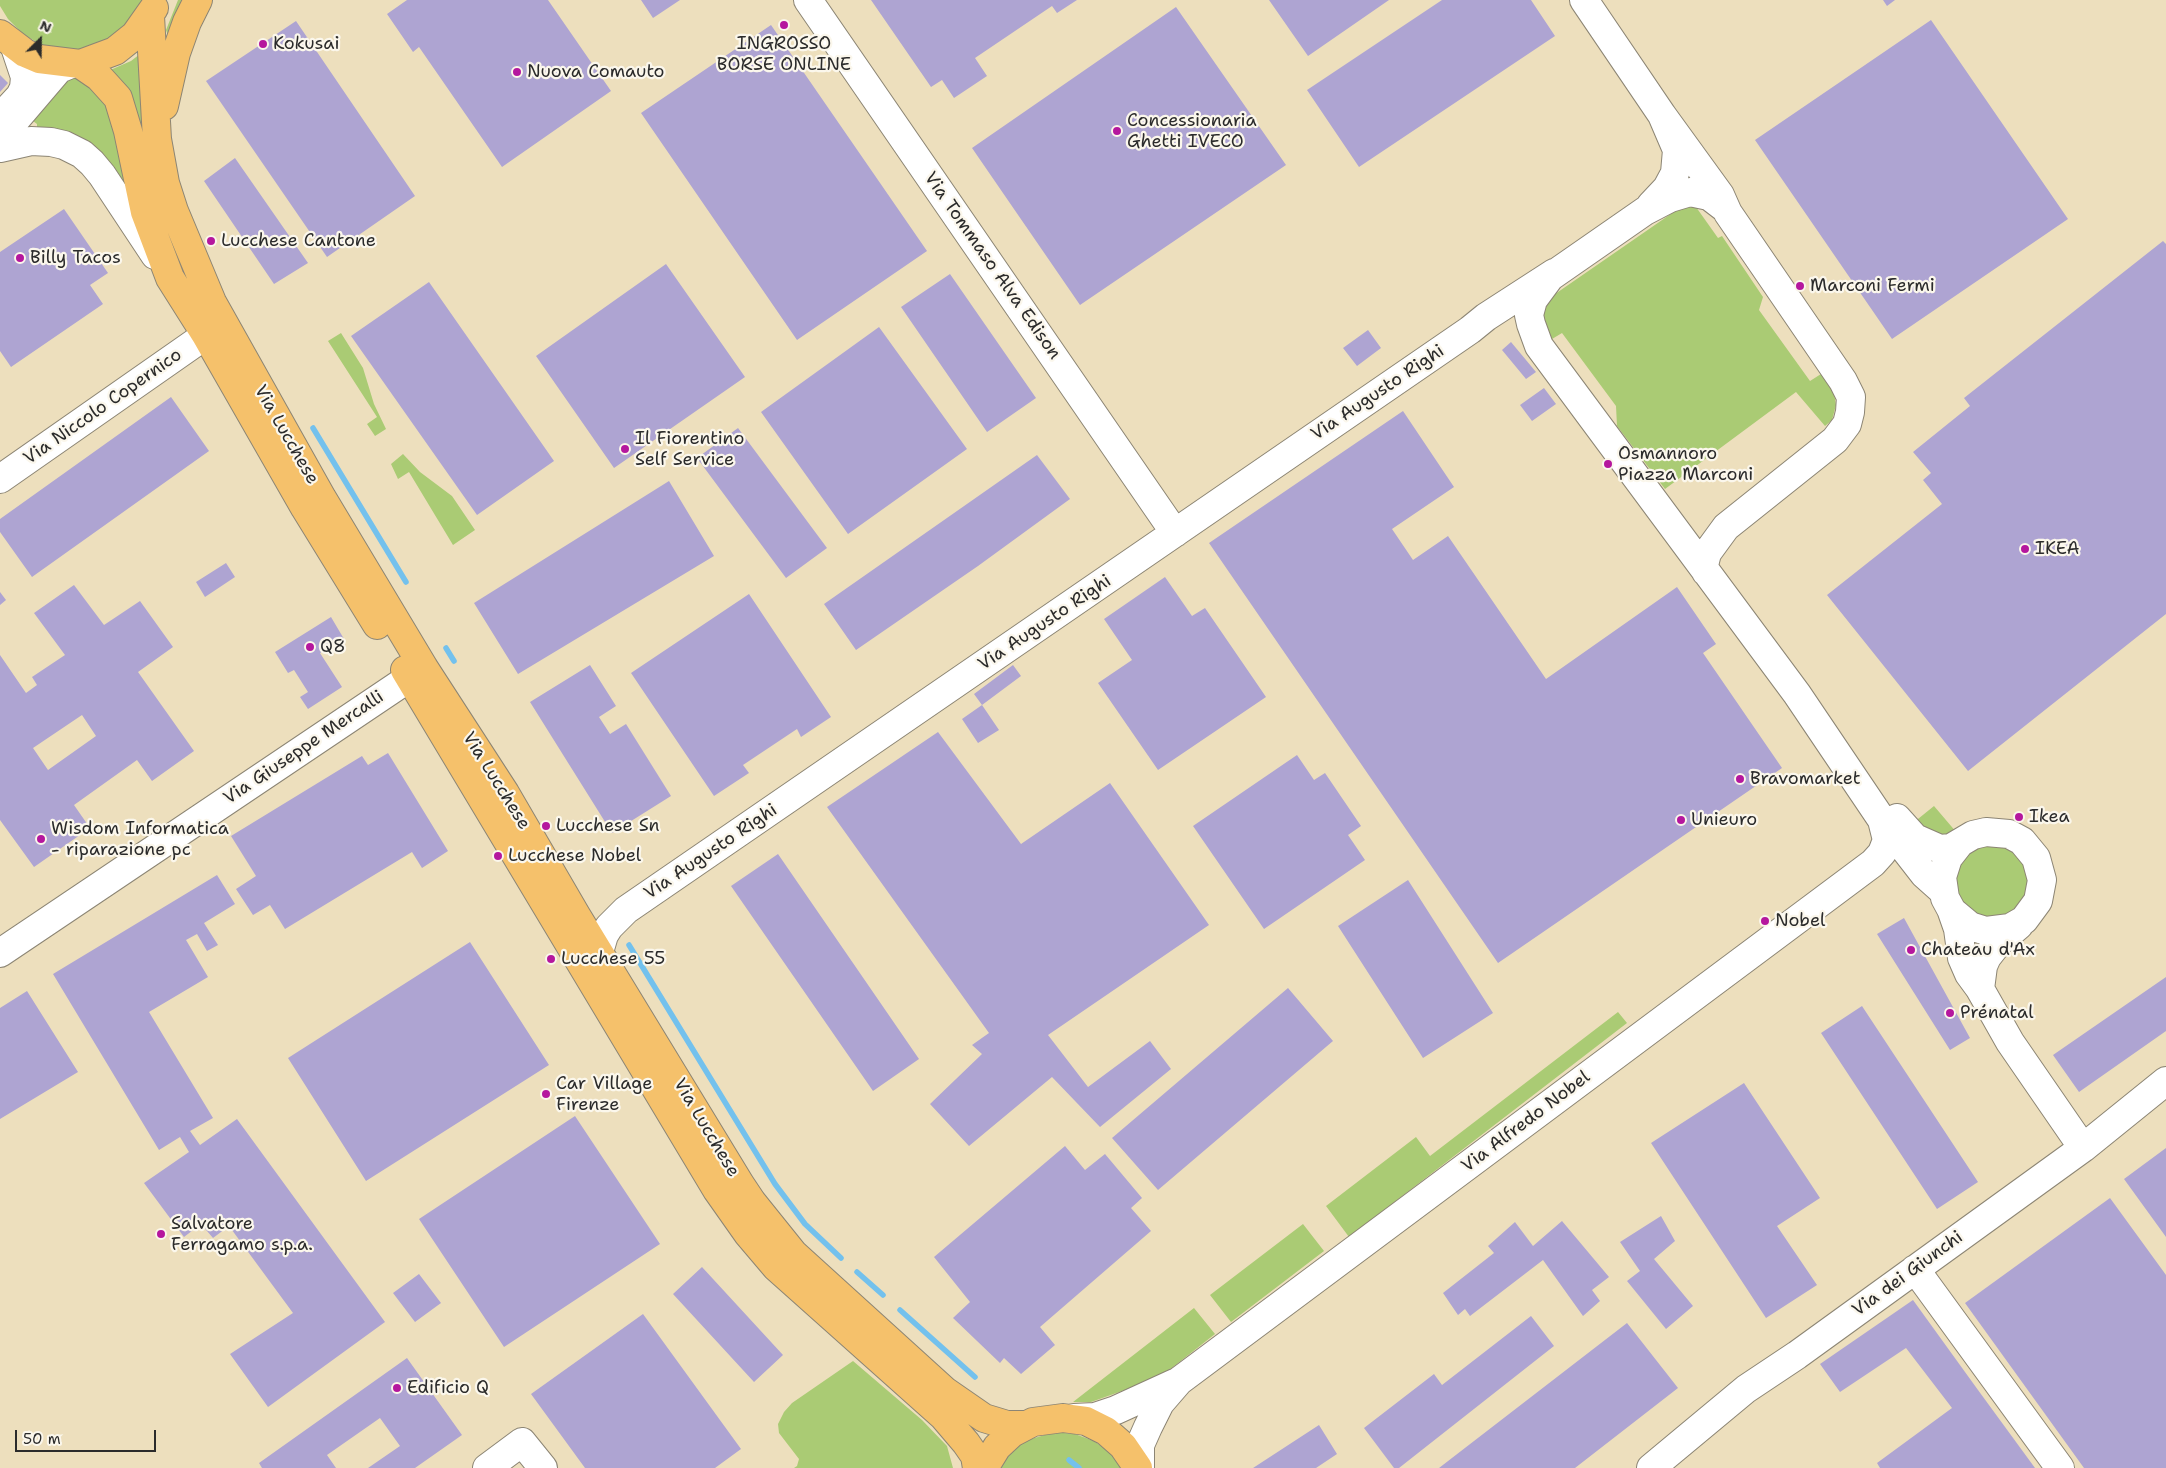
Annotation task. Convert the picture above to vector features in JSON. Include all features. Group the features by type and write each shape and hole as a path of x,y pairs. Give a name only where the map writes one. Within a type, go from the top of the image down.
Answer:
{"main road":[{"path":"157,139 176,54 187,22 198,0"},
{"name":"Via Lucchese","path":"156,4 157,139 165,183 174,211 212,302 322,498 424,668 505,793 576,915 752,1202 793,1253 939,1385 971,1411 991,1421 1007,1425 1026,1425 1048,1418 1074,1418 1093,1424 1112,1435 1128,1452 1139,1468"},
{"name":"Via Lucchese","path":"76,64 115,50 135,36 156,4"},
{"name":"Via Lucchese","path":"7,41 39,59 76,64 99,77 118,98 128,131 145,212 170,278 206,335 305,508 712,1181 748,1234 776,1267 943,1416 966,1443 974,1456 977,1468"},
{"name":"Via Lucchese","path":"984,1468 993,1452 1002,1442 1026,1425"}],"street":[{"name":"Via Tommaso Alva Edison","path":"808,0 1175,533"},
{"path":"1584,0 1662,115 1720,195 1726,209 1849,391 1851,405 1847,424 1835,440 1730,522 1718,529 1698,533 1681,527 1665,516"},
{"path":"0,116 15,102 24,88 25,77 7,41"},
{"path":"0,133 18,117 59,69 76,64"},
{"path":"1645,211 1667,188 1675,173 1677,162 1676,150 1662,115"},
{"path":"0,148 31,141 51,142 64,145 82,154 102,176 170,278"},
{"path":"1726,209 1709,196 1690,192 1670,198 1645,211 1554,273 1537,293 1530,309 1531,324 1539,346 1797,694 1915,838 1940,849 1946,849 1959,844 1973,835 1994,831 2012,836 2027,846 2036,858 2042,880 2038,901 2026,918 1992,950 1983,966 1980,989"},
{"name":"Via Augusto Righi","path":"599,952 604,935 619,915 1470,330 1486,317 1554,273"},
{"name":"Via Augusto Righi","path":"1470,330 1496,321 1510,323 1524,331 1539,346"},
{"name":"Via Niccolo Copernico","path":"0,479 206,335"},
{"path":"1706,572 1704,565 1707,553 1719,534 1730,522"},
{"name":"Via Giuseppe Mercalli","path":"0,953 409,678"},
{"path":"1797,694 1882,820 1963,922 1986,931 2010,928 2026,918"},
{"name":"Via Alfredo Nobel","path":"1139,1468 1140,1445 1148,1426 1160,1403 1179,1382 1873,863 1882,853 1887,840 1882,820"},
{"path":"1939,891 1945,864 1959,844"},
{"path":"1873,863 1900,864 1939,891 1957,923 1965,967 1980,989 2010,1042 2083,1148"},
{"name":"Via Augusto Righi","path":"576,915 598,920 619,915"},
{"name":"Via dei Giunchi","path":"1651,1468 1746,1389 1797,1355 2083,1148 2166,1081"},
{"path":"1915,1269 2060,1468"},
{"name":"Via Alfredo Nobel","path":"1074,1418 1095,1416 1116,1410 1179,1382"},
{"path":"487,1468 522,1442 543,1468"}],"green space":[{"path":"0,0 151,0 130,30 89,50 66,51 44,46 24,35 8,19 0,6"},
{"path":"178,0 189,0 168,36 166,30"},
{"path":"140,54 196,287 174,262 108,71 131,61"},
{"path":"68,77 86,79 101,90 139,206 37,133 37,124 28,117"},
{"path":"1688,205 1696,207 1718,238 1722,236 1763,297 1759,310 1810,381 1821,374 1834,393 1836,405 1832,420 1825,426 1796,392 1665,489 1617,426 1616,406 1562,333 1552,339 1544,326 1542,309 1545,301 1678,209"},
{"path":"341,333 363,368 374,404 386,429 375,436 367,424 377,417 328,341"},
{"path":"403,454 420,472 452,496 475,530 453,545 409,472 398,479 391,464"},
{"path":"1934,806 1957,833 1947,838 1913,823"},
{"path":"1976,844 2009,844 2033,874 2021,911 1989,922 1960,906 1952,874"},
{"path":"1618,1012 1627,1023 1349,1237 1326,1206 1416,1137 1430,1156"},
{"path":"1303,1224 1324,1251 1231,1322 1210,1295"},
{"path":"1194,1308 1215,1334 1168,1371 1139,1385 1091,1402 1073,1402"},
{"path":"853,1361 922,1420 947,1446 953,1468 794,1468 797,1466 799,1459 779,1433 778,1424 784,1412 792,1403"},
{"path":"1054,1432 1075,1434 1094,1441 1111,1453 1121,1468 999,1468 1009,1454 1025,1441"}],"building":[{"name":"Nuova Comauto","path":"407,0 548,0 611,91 502,167 419,47 413,52 387,14"},
{"path":"641,0 680,0 653,18"},
{"path":"871,0 1077,0 1057,13 1052,6 975,58 987,76 954,98 942,80 931,87"},
{"path":"1269,0 1389,0 1308,56"},
{"path":"1442,0 1531,0 1555,36 1359,167 1307,90"},
{"path":"1883,0 1895,0 1887,6"},
{"path":"1176,7 1286,165 1080,305 972,148"},
{"path":"1931,20 2068,219 1892,339 1755,140"},
{"path":"296,21 415,196 327,257 206,81"},
{"path":"771,25 927,251 797,340 641,113"},
{"path":"0,75 8,83 0,92"},
{"path":"235,158 308,263 274,284 204,181"},
{"path":"64,209 108,273 90,285 103,304 11,367 0,351 0,252"},
{"name":"IKEA","path":"2163,241 2166,244 2166,614 1968,771 1827,595 1942,504 1923,480 1931,473 1913,452 1970,406 1964,398"},
{"path":"666,264 745,377 614,468 536,356"},
{"path":"950,274 1036,398 987,432 901,307"},
{"path":"429,282 554,461 477,515 351,336"},
{"path":"879,327 967,449 848,534 761,412"},
{"path":"1368,330 1381,348 1357,366 1343,348"},
{"path":"1511,342 1536,372 1526,379 1502,350"},
{"path":"1544,388 1556,404 1532,421 1520,405"},
{"path":"171,397 209,451 32,577 0,532 0,519"},
{"path":"1403,411 1454,487 1392,529 1413,560 1448,536 1546,679 1677,587 1716,644 1703,653 1782,768 1498,963 1209,543"},
{"path":"738,428 827,548 786,578 697,458"},
{"path":"1037,455 1070,499 978,566 856,650 824,604"},
{"path":"669,481 714,556 518,674 474,603"},
{"path":"226,563 235,577 205,597 196,582"},
{"path":"1165,577 1192,616 1205,608 1266,697 1158,770 1098,683 1132,660 1104,619"},
{"path":"74,585 104,625 140,601 173,647 138,672 194,751 152,781 137,760 74,805 90,828 34,867 0,820 0,655 26,693 37,685 32,677 65,655 34,613","holes":["82,715 96,736 48,770 33,748"]},
{"path":"0,592 6,600 0,605"},
{"path":"749,594 831,717 801,737 797,729 743,765 749,773 714,796 631,673"},
{"path":"331,617 344,639 320,653 342,687 308,709 300,697 308,692 294,670 288,673 275,652"},
{"path":"590,665 616,706 599,717 610,734 626,724 671,796 612,833 530,702"},
{"path":"1013,665 1021,676 982,705 974,694"},
{"path":"982,705 999,730 978,743 962,719"},
{"path":"938,732 1021,844 1110,783 1209,925 1048,1035 1088,1087 1150,1041 1171,1069 1100,1127 1052,1077 969,1146 930,1104 982,1054 972,1045 989,1033 827,807"},
{"path":"388,753 448,851 422,868 412,852 285,929 270,905 253,915 236,889 256,876 231,836 362,756 368,765"},
{"path":"1297,755 1314,780 1325,773 1361,826 1348,835 1365,860 1264,929 1193,826"},
{"path":"778,854 919,1059 873,1091 731,886"},
{"path":"217,875 235,904 204,923 218,945 207,951 197,934 186,940 208,977 149,1012 213,1118 190,1131 200,1145 237,1119 385,1322 268,1407 230,1354 293,1313 229,1226 213,1238 201,1224 184,1237 144,1183 189,1152 180,1137 159,1150 53,974"},
{"path":"1408,880 1493,1013 1423,1058 1338,926"},
{"path":"1904,918 1970,1038 1950,1050 1877,934"},
{"path":"470,942 549,1065 366,1181 288,1058"},
{"path":"2166,977 2166,1031 2079,1092 2053,1055"},
{"path":"1288,988 1333,1041 1158,1190 1112,1138"},
{"path":"27,991 78,1072 0,1119 0,1008"},
{"path":"1862,1006 1978,1182 1937,1209 1821,1033"},
{"path":"1744,1083 1820,1198 1777,1226 1817,1285 1766,1318 1651,1143"},
{"path":"575,1116 660,1244 504,1347 419,1219"},
{"path":"1065,1146 1085,1170 1105,1154 1142,1198 1131,1208 1151,1231 1040,1327 1055,1345 1021,1374 1004,1358 1000,1363 953,1318 970,1302 934,1257"},
{"path":"2166,1148 2166,1237 2124,1179"},
{"path":"2110,1198 2166,1275 2166,1468 2084,1468 1965,1303"},
{"path":"1661,1216 1675,1241 1654,1259 1693,1306 1666,1329 1627,1281 1640,1271 1620,1242"},
{"path":"1562,1221 1609,1277 1592,1290 1600,1301 1583,1316 1543,1260 1470,1316 1465,1309 1458,1315 1443,1293 1494,1253 1488,1246 1515,1222 1533,1246"},
{"path":"702,1267 783,1355 754,1382 673,1294"},
{"path":"419,1274 441,1303 415,1322 393,1293"},
{"path":"1913,1300 2035,1468 1880,1468 1877,1463 1952,1408 1906,1348 1840,1392 1820,1364"},
{"path":"643,1314 741,1449 715,1468 585,1468 531,1394"},
{"path":"1531,1316 1554,1346 1399,1468 1394,1468 1364,1428 1434,1374 1442,1385"},
{"path":"1627,1323 1678,1388 1575,1468 1439,1468"},
{"name":"Edificio Q","path":"407,1358 462,1435 415,1468 368,1468 400,1446 380,1418 327,1455 336,1468 262,1468 259,1463"},
{"path":"1319,1425 1337,1454 1316,1468 1253,1468"}],"waterway":[{"path":"313,428 406,582"},
{"path":"446,648 454,661"},
{"path":"629,945 775,1184 805,1224 841,1258"},
{"path":"857,1272 883,1295"},
{"path":"900,1310 975,1377"},
{"path":"1069,1460 1079,1468"}],"place":[{"name":"INGROSSO BORSE ONLINE","path":"784,25"},
{"name":"Kokusai","path":"263,44"},
{"name":"Nuova Comauto","path":"517,72"},
{"name":"Concessionaria Ghetti IVECO","path":"1117,131"},
{"name":"Lucchese Cantone","path":"211,241"},
{"name":"Billy Tacos","path":"20,258"},
{"name":"Marconi Fermi","path":"1800,286"},
{"name":"Il Fiorentino Self Service","path":"625,449"},
{"name":"Osmannoro Piazza Marconi","path":"1608,464"},
{"name":"IKEA","path":"2025,549"},
{"name":"Q8","path":"310,647"},
{"name":"Bravomarket","path":"1740,779"},
{"name":"Ikea","path":"2019,817"},
{"name":"Unieuro","path":"1681,820"},
{"name":"Lucchese Sn","path":"546,826"},
{"name":"Wisdom Informatica - riparazione pc","path":"41,839"},
{"name":"Lucchese Nobel","path":"498,856"},
{"name":"Nobel","path":"1765,921"},
{"name":"Chateau d'Ax","path":"1911,950"},
{"name":"Lucchese 55","path":"551,959"},
{"name":"Prénatal","path":"1950,1013"},
{"name":"Car Village Firenze","path":"546,1094"},
{"name":"Salvatore Ferragamo s.p.a.","path":"161,1234"},
{"name":"Edificio Q","path":"397,1388"}]}
